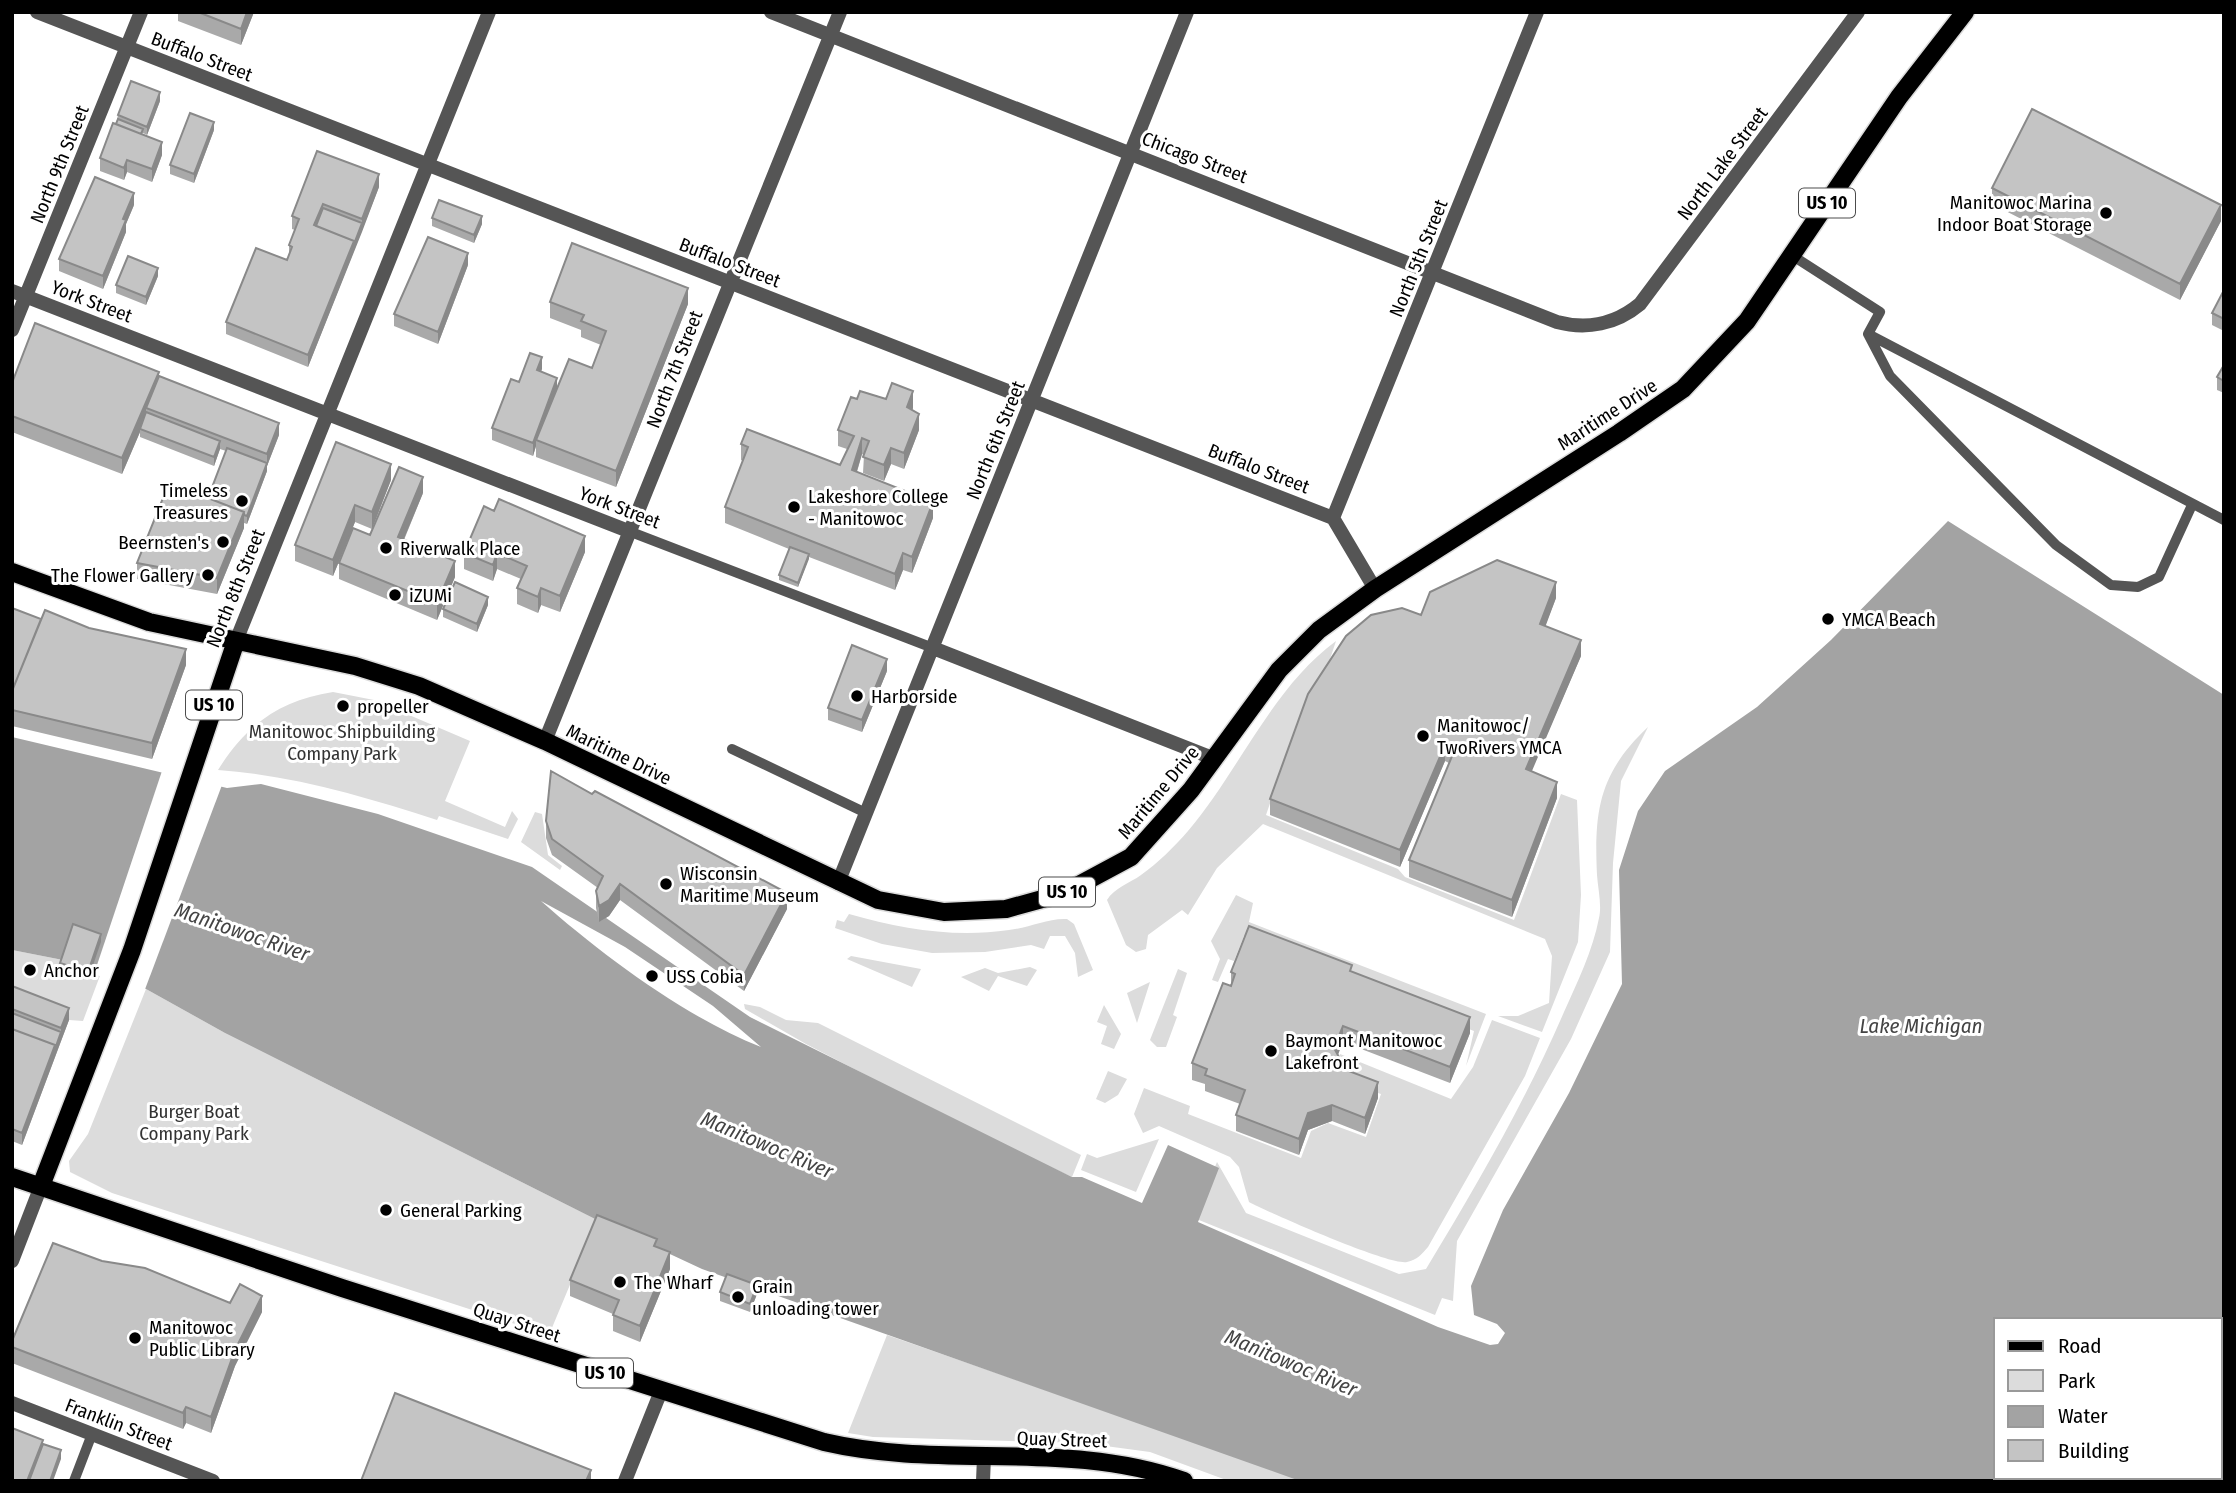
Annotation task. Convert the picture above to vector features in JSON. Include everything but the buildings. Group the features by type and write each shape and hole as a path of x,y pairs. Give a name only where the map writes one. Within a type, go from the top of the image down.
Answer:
{"main road":[{"name":"Maritime Drive","path":"12,572 149,622 395,677 545,741 838,883 891,904 944,912 998,910 1051,898 1081,886 1131,857 1160,828 1215,759 1279,670 1319,630 1375,589 1629,427 1683,389 1747,321 1899,97 1965,12"},
{"name":"North 8th Street","path":"41,1186 106,1021 236,641"},
{"name":"Quay Street","path":"12,1177 661,1391 867,1452 1079,1458 1119,1462 1184,1481"}],"street":[{"name":"Buffalo Street","path":"37,12 1333,518"},
{"name":"North 9th Street","path":"12,330 19,293 141,12"},
{"name":"North 8th Street","path":"236,641 489,12"},
{"name":"Chicago Street","path":"771,12 1557,322 1572,326 1606,323"},
{"name":"North 7th Street","path":"545,741 840,12"},
{"name":"North 6th Street","path":"838,883 1187,12"},
{"name":"North 5th Street","path":"1333,518 1537,12"},
{"name":"North Lake Street","path":"1606,323 1640,304 1858,12"},
{"name":"York Street","path":"19,293 631,532"},
{"path":"1333,518 1375,589"},
{"name":"York Street","path":"933,648 1215,759"},
{"path":"12,1261 41,1186"},
{"path":"625,1481 661,1391"},
{"name":"Franklin Street","path":"12,1403 213,1481"},
{"path":"983,1481 984,1457"}],"lane":[{"path":"1793,256 1880,312 1867,334"},
{"path":"1867,334 1890,376 2056,545 2110,585 2138,587 2159,577 2192,505"},
{"path":"1867,334 2224,520"},
{"name":"York Street","path":"631,532 933,648"},
{"path":"732,749 866,813"},
{"path":"74,1481 92,1434"}],"green space":[{"path":"1336,641 1318,695 1287,754 1266,815 1398,869 1405,877 1514,920 1561,794 1577,800 1581,895 1578,942 1542,1032 1498,1016 1518,1016 1549,1003 1552,956 1545,939 1263,824 1217,868 1188,915 1182,910 1148,935 1146,949 1136,952 1126,945 1107,900 1118,889 1154,865 1188,831 1274,706 1313,660"},
{"name":"Manitowoc Shipbuilding Company Park","path":"333,692 374,700 470,741 445,801 505,827 512,811 518,819 508,839 439,816 437,820 329,788 218,770 240,740 266,717 297,701"},
{"path":"1648,727 1621,781 1613,863 1610,952 1571,1039 1457,1241 1453,1301 1442,1298 1435,1315 1194,1218 1217,1162 1246,1213 1399,1274 1426,1269 1517,1111 1584,966 1600,913 1596,852 1603,794 1619,761"},
{"path":"535,812 542,814 548,855 562,866 560,870 521,842"},
{"path":"1236,895 1253,903 1249,922 1486,1014 1466,1066 1474,1031 1365,989 1366,981 1244,936 1234,961 1228,959 1218,982 1212,980 1220,959 1211,941"},
{"path":"849,914 908,928 968,933 1009,930 1067,919 1074,924 1093,970 1078,977 1075,953 1065,936 1050,936 1044,949 1031,945 985,952 932,953 882,944 835,928 837,920 844,922"},
{"path":"12,950 68,961 101,973 83,1021 69,1020 12,998"},
{"path":"851,956 921,969 912,987 847,959"},
{"path":"1030,967 1037,970 1027,986 998,976 989,991 961,977 985,968 998,973"},
{"path":"1178,969 1187,973 1173,1015 1177,1017 1166,1047 1157,1047 1150,1040"},
{"path":"1150,982 1137,1023 1127,993"},
{"name":"Burger Boat Company Park","path":"146,989 225,1033 597,1220 549,1335 112,1193 70,1172 69,1161 88,1134"},
{"path":"744,1004 760,1007 786,1020 818,1023 1081,1155 1072,1177 978,1133 806,1044 745,1009"},
{"path":"1104,1005 1121,1034 1114,1049 1101,1044 1107,1026 1097,1022"},
{"path":"1492,1020 1540,1038 1525,1076 1428,1247 1407,1262 1355,1248 1249,1202 1239,1167 1230,1157 1159,1126 1143,1133 1134,1114 1144,1088 1190,1106 1188,1114 1301,1158 1311,1131 1328,1123 1366,1137 1381,1094 1348,1083 1338,1063 1340,1054 1451,1099 1473,1067"},
{"path":"1108,1071 1127,1079 1118,1095 1105,1103 1096,1099"},
{"path":"1159,1139 1136,1192 1081,1170 1087,1154 1097,1158"},
{"path":"887,1335 1300,1481 1229,1481 1150,1452 1083,1443 873,1437 848,1433"}],"water":[{"path":"1948,521 2224,695 2224,1481 1300,1481 702,1269 597,1220 225,1033 146,989 68,961 12,950 12,737 227,788 261,784 378,814 532,867 750,1017 1072,1177 1082,1177 1142,1203 1168,1145 1219,1168 1198,1222 1438,1327 1490,1345 1498,1344 1505,1333 1497,1324 1474,1315 1471,1286 1503,1210 1569,1093 1622,984 1619,870 1638,811 1665,771 1757,707 1831,640","holes":["541,901 625,947 713,1006 761,1047 703,1019 645,983"]}],"pier":[{"path":"162,771 222,785 144,992 94,974"}],"place":[{"name":"Manitowoc Marina Indoor Boat Storage","path":"2106,213"},
{"name":"Timeless Treasures","path":"242,501"},
{"name":"Lakeshore College - Manitowoc","path":"794,507"},
{"name":"Beernsten's","path":"223,542"},
{"name":"Riverwalk Place","path":"386,548"},
{"name":"The Flower Gallery","path":"208,575"},
{"name":"iZUMi","path":"395,595"},
{"name":"YMCA Beach","path":"1828,619"},
{"name":"Harborside","path":"857,696"},
{"name":"propeller","path":"343,706"},
{"name":"Manitowoc/ TwoRivers YMCA","path":"1423,736"},
{"name":"Wisconsin Maritime Museum","path":"666,884"},
{"name":"Anchor","path":"30,970"},
{"name":"USS Cobia","path":"652,976"},
{"name":"Baymont Manitowoc Lakefront","path":"1271,1051"},
{"name":"General Parking","path":"386,1210"},
{"name":"The Wharf","path":"620,1282"},
{"name":"Grain unloading tower","path":"738,1297"},
{"name":"Manitowoc Public Library","path":"135,1338"}],"water label":[{"name":"Manitowoc River","path":"242,932"},
{"name":"Lake Michigan","path":"1921,1026"},
{"name":"Manitowoc River","path":"767,1145"},
{"name":"Manitowoc River","path":"1291,1363"}]}
